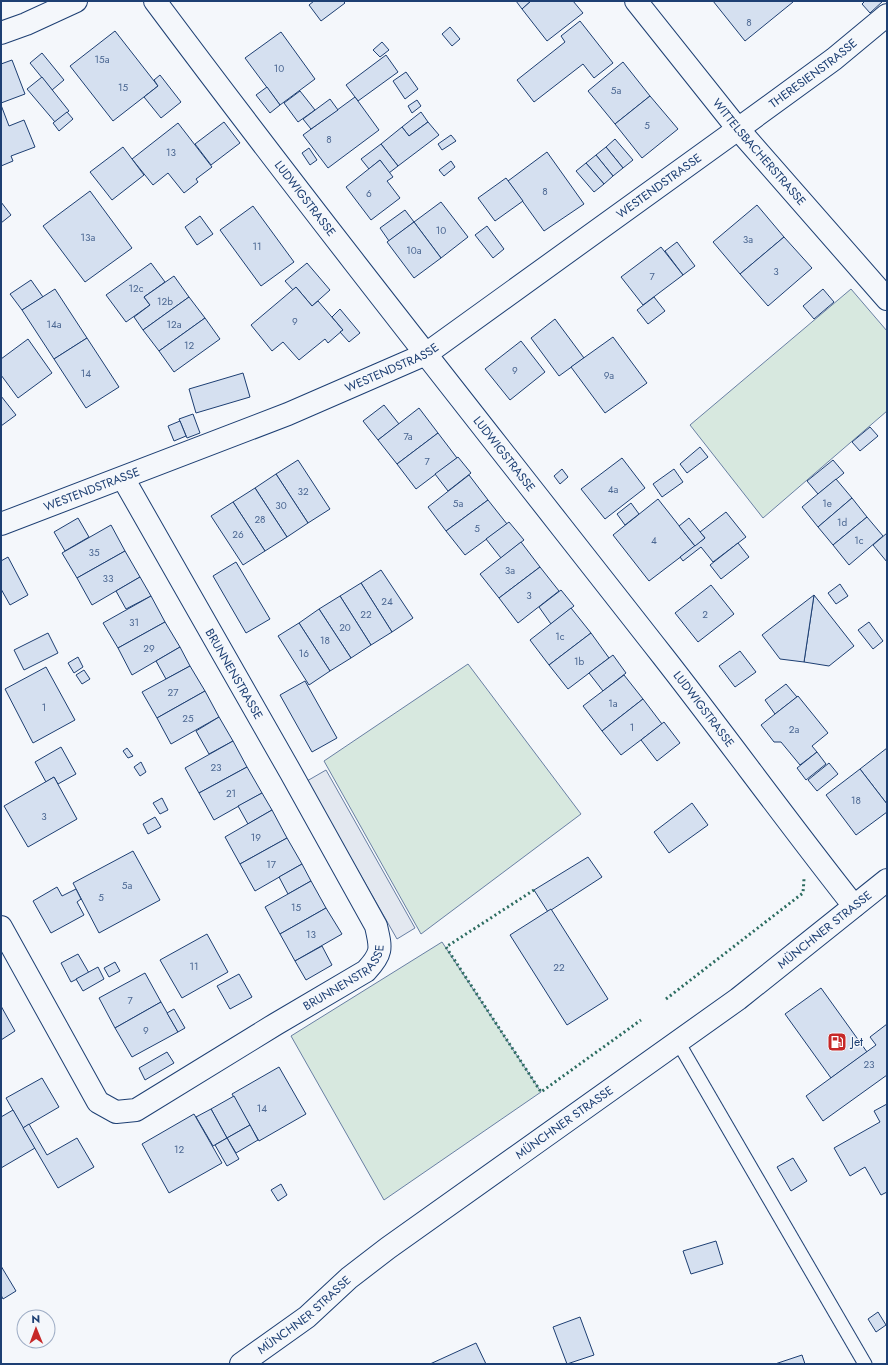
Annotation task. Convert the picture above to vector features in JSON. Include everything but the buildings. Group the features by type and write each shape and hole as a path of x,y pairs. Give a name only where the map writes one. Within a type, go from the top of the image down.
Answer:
{"street":[{"path":"1,33 26,24 76,1"},
{"name":"LUDWIGSTRASSE","path":"155,1 426,354 719,728 854,906"},
{"name":"WITTELSBACHERSTRASSE","path":"636,1 738,129 887,299"},
{"name":"THERESIENSTRASSE","path":"738,129 834,59 887,15"},
{"name":"WESTENDSTRASSE","path":"1,524 288,414 426,354 738,129"},
{"name":"BRUNNENSTRASSE","path":"1,927 98,1102 116,1112 136,1110 366,970 376,960 381,946 376,926 291,773 123,478"},
{"name":"MÜNCHNER STRASSE","path":"241,1364 307,1317 349,1278 388,1248 738,999 887,880"}],"lane":[{"path":"678,1042 865,1364"}],"shaded area":[{"path":"851,289 887,331 887,411 763,518 690,425"},
{"path":"468,664 581,814 421,934 324,761"},
{"path":"326,770 415,928 397,939 307,781"},
{"path":"442,942 541,1092 384,1200 291,1036"}],"hedge":[{"path":"666,999 803,893 804,879"},
{"path":"534,890 446,947 541,1092 641,1020"}],"place":[{"name":"Jet","path":"837,1042"}]}
